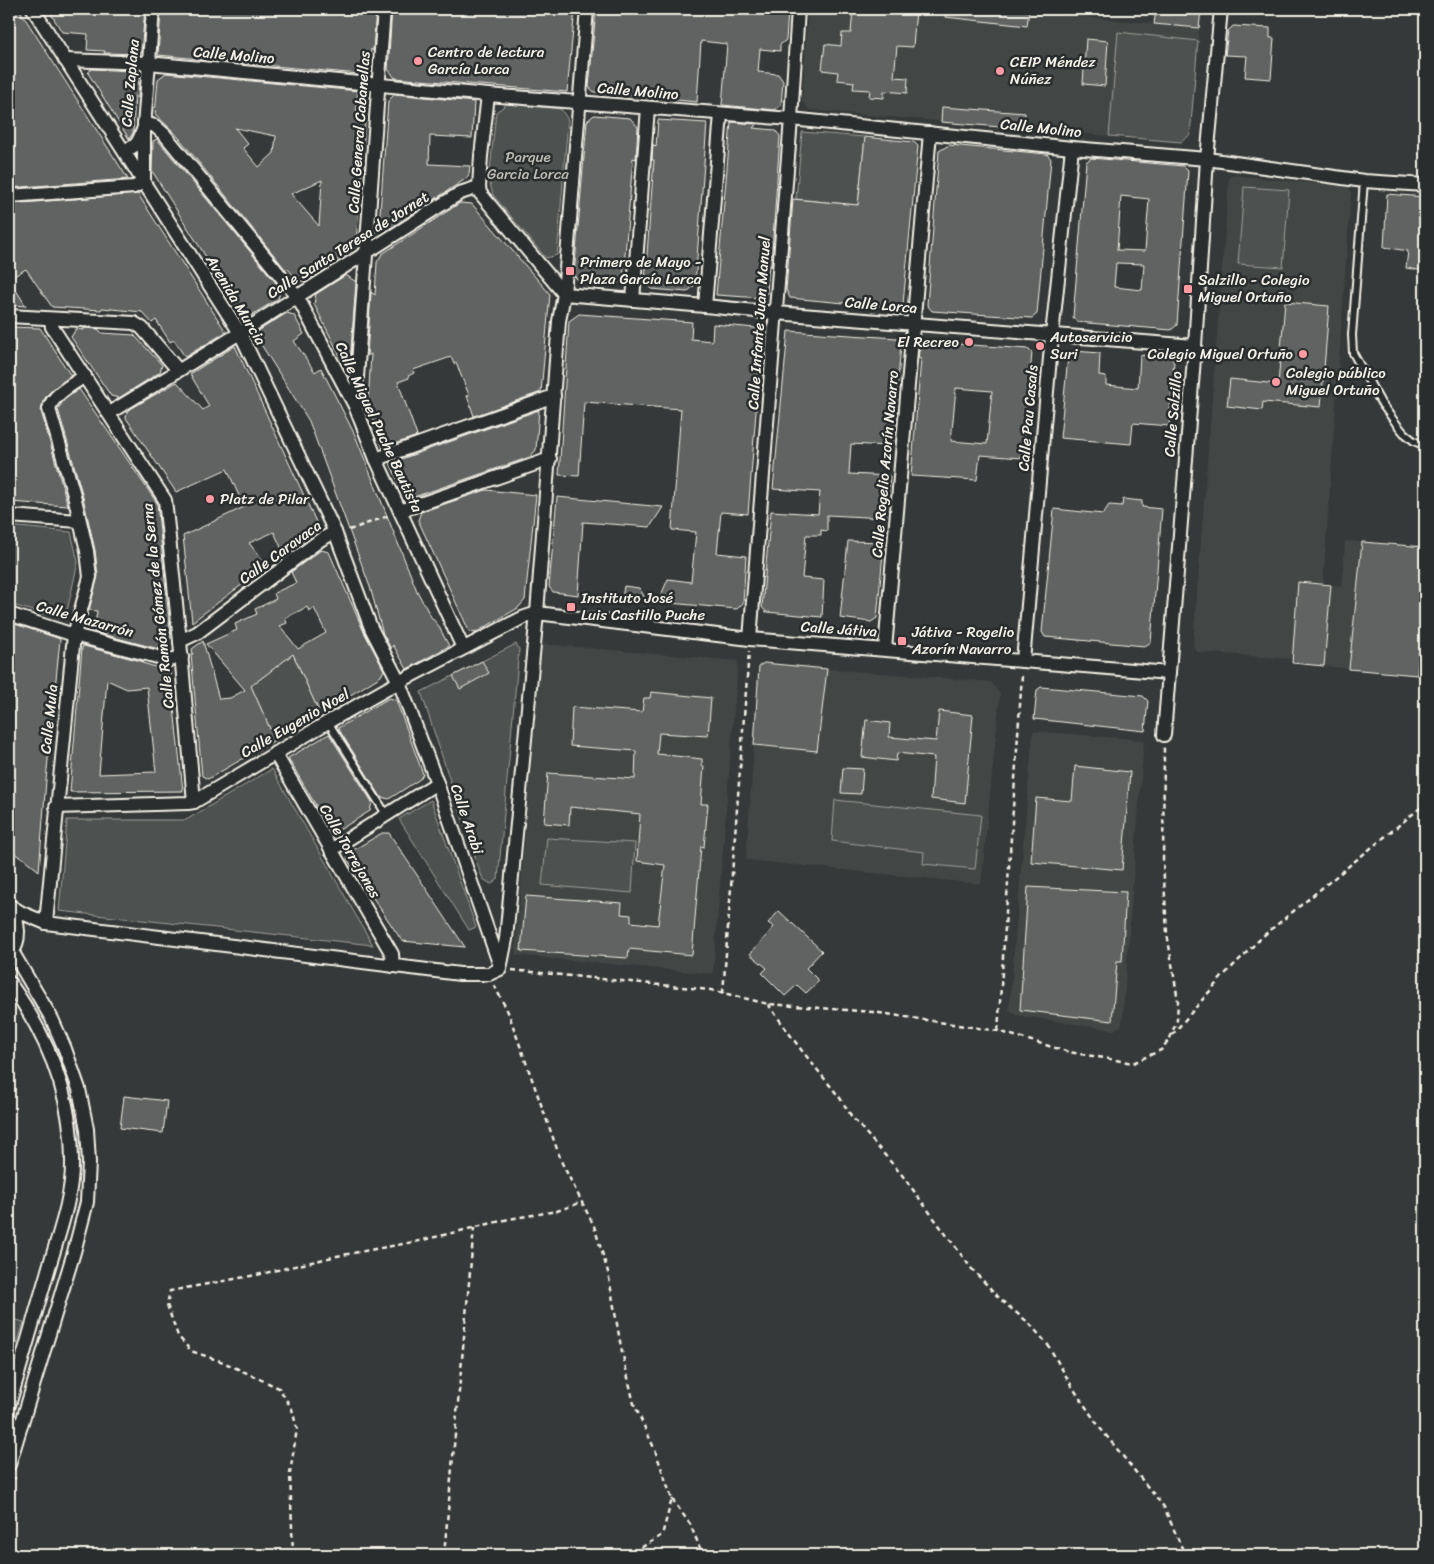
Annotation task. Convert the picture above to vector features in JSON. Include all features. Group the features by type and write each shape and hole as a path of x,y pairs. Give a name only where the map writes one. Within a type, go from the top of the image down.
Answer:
{"street":[{"name":"Avenida Murcia","path":"33,9 240,333 335,532 372,628 399,682"},
{"name":"Calle Zaplana","path":"123,149 128,149 135,145 140,138 144,125 153,9"},
{"name":"Calle General Cabanellas","path":"355,406 384,9"},
{"path":"9,905 46,923 460,974 495,972 506,939 537,613 559,321 564,294 587,9"},
{"name":"Calle Infante Juan Manuel","path":"750,639 798,9"},
{"name":"Calle Salzillo","path":"1164,735 1195,346 1207,159 1221,9"},
{"name":"Calle Molino","path":"65,60 148,63 488,95 791,119 1072,148 1207,159 1364,181 1425,185"},
{"path":"488,95 479,187 482,197 564,294"},
{"path":"633,300 648,108"},
{"path":"705,306 721,114"},
{"path":"9,196 130,188 144,182 144,125"},
{"name":"Calle Miguel Puche Bautista","path":"144,125 155,126 165,135 297,296 355,406 376,460 463,648"},
{"name":"Calle Rogelio Azorín Navarro","path":"885,649 930,132"},
{"name":"Calle Pau Casals","path":"1022,661 1052,336 1072,148"},
{"name":"Calle Santa Teresa de Jornet","path":"109,413 240,333 460,193 470,188 479,187"},
{"name":"Calle Lorca","path":"564,294 776,314 1195,346"},
{"path":"9,316 134,323 142,328 178,370"},
{"name":"Calle Ramón Gómez de la Serna","path":"51,319 52,327 165,500 182,657 194,802"},
{"name":"Calle Mula","path":"46,923 74,635 90,577 87,552 70,480 49,409 51,403 56,398 85,376"},
{"path":"376,460 554,396"},
{"path":"400,511 550,459"},
{"path":"9,516 79,521"},
{"name":"Calle Caravaca","path":"180,640 198,633 320,540 335,532"},
{"name":"Calle Játiva","path":"537,613 750,639 1169,673"},
{"name":"Calle Eugenio Noel","path":"56,807 194,802 399,682 522,618 537,613"},
{"name":"Calle Mazarrón","path":"9,614 74,635 169,660 182,657"},
{"name":"Calle Arabi","path":"399,682 438,783 495,972"},
{"name":"Calle Torrejones","path":"275,753 392,954 392,966"},
{"path":"331,850 438,783"},
{"path":"9,905 16,920 18,937 11,956 52,1020 68,1056 79,1089 87,1129 89,1162 87,1202 74,1252 9,1465"},
{"path":"18,937 35,925 46,923"},
{"path":"9,982 37,1026 51,1054 66,1103 73,1162 63,1223 9,1405"}],"lane":[{"path":"1364,181 1352,335 1353,353 1380,403 1394,422 1414,441 1425,446"},
{"path":"328,722 386,814"}],"path":[{"name":"Calle Caravaca","path":"335,532 345,532 400,511"},
{"path":"724,993 750,639"},
{"path":"998,1031 1022,661"},
{"path":"1164,735 1162,861 1167,933 1178,1001 1177,1020 1170,1038"},
{"path":"703,1555 690,1524 672,1498 655,1450 634,1404 608,1272 594,1226 562,1163 495,972 702,989 768,1004 873,1012 998,1031 1069,1052 1133,1063 1161,1050 1222,977 1263,936 1425,804"},
{"path":"768,1004 799,1047 840,1098 852,1117 902,1175 971,1268 1002,1301 1029,1323 1048,1346 1100,1428 1164,1507 1185,1555"},
{"path":"293,1555 290,1473 297,1429 292,1409 279,1388 223,1362 191,1351 178,1336 167,1305 170,1291 262,1274 336,1256 419,1241 509,1219 557,1211 582,1202"},
{"path":"444,1555 474,1228"},
{"path":"629,1555 662,1535 672,1498"}],"shaded area":[{"name":"CEIP Méndez Núñez","path":"808,9 1003,9 1199,28 1190,135 1181,142 809,110 802,101"},
{"name":"Colegio público Miguel Ortuño","path":"1232,175 1348,187 1351,192 1323,584 1342,586 1345,541 1425,547 1425,676 1292,663 1292,659 1197,652 1193,645 1229,179"},
{"path":"541,644 738,661 713,974 515,955"},
{"path":"827,669 991,682 1000,695 981,884 746,860 754,745 817,751"},
{"path":"1033,731 1144,740 1122,1025 1114,1030 1016,1015 1009,1010"}],"green space":[{"path":"1118,32 1198,41 1190,135 1181,142 1109,136"},
{"name":"Parque Garcia Lorca","path":"507,104 561,109 568,120 557,255 546,258 493,195 489,180 496,112"},
{"path":"802,132 865,137 858,205 796,199"},
{"path":"1244,187 1289,190 1283,267 1238,264"},
{"path":"9,526 71,532 78,562 65,620 9,604"},
{"path":"516,644 519,649 498,879 491,884 483,879 480,872 421,692"},
{"path":"293,654 320,714 275,740 251,686"},
{"path":"272,769 373,945 59,911 67,820 186,820"},
{"path":"431,800 476,927 469,930 399,819"},
{"path":"835,800 981,815 975,869 923,864 924,852 832,841"},
{"path":"547,838 635,843 632,893 542,885"},
{"path":"9,1318 24,1322 9,1369"}],"building":[{"path":"15,9 19,9 128,179 9,188 9,109"},
{"path":"48,9 145,9 141,54 104,53 105,51 87,50 88,34 62,32"},
{"path":"161,9 376,9 369,75 158,55"},
{"path":"392,9 575,9 567,92 395,78 388,69"},
{"path":"596,9 785,9 788,12 786,40 780,45 780,51 760,49 758,72 778,74 783,81 781,105 775,110 722,105 727,44 701,41 697,102 594,92 589,87"},
{"path":"853,9 916,9 913,47 897,46 894,77 908,78 907,93 884,91 884,98 869,97 870,90 853,89 854,82 837,80 838,72 822,70 825,44 841,46 842,33 851,33"},
{"path":"946,9 1029,11 1027,26 945,17"},
{"path":"1156,9 1201,10 1199,28 1154,24"},
{"path":"1233,26 1270,28 1270,38 1274,38 1271,79 1245,77 1247,56 1225,55 1228,31"},
{"path":"1086,39 1108,41 1105,86 1083,84"},
{"path":"91,69 133,71 139,83 138,98 135,95 133,133 129,139 88,73"},
{"path":"166,73 358,91 356,122 365,123 356,244 352,250 305,282 298,280 287,268 286,270 175,133 155,114 158,79","holes":["235,128 276,136 274,153 259,167 243,148 248,144","322,180 319,226 291,194"]},
{"path":"395,94 474,102 472,138 430,136 429,164 470,166 467,178 391,228 379,227 388,101"},
{"path":"942,107 1025,113 1024,129 941,122"},
{"path":"594,115 630,118 638,127 636,159 633,158 623,279 617,285 580,282 574,276 587,121"},
{"path":"658,120 707,123 695,285 687,292 651,289 645,281 654,160 652,160 653,144 656,147"},
{"path":"731,122 757,124 753,128 775,130 780,136 771,267 769,264 767,293 761,298 716,295"},
{"path":"865,137 914,142 918,146 903,304 898,308 790,298 786,290 793,199 858,205"},
{"path":"157,139 281,289 278,299 245,319 152,171 153,141"},
{"path":"949,145 1047,154 1051,159 1037,314 1032,318 932,311 927,305 939,151"},
{"path":"1091,158 1183,166 1188,171 1177,325 1171,330 1077,322 1073,317 1086,162","holes":["1121,196 1149,199 1145,251 1117,250","1116,263 1144,264 1142,290 1114,287"]},
{"path":"138,194 226,332 185,357 174,340 170,342 156,320 152,323 142,312 102,308 101,310 52,307 26,269 9,279 9,204"},
{"path":"1387,194 1425,197 1425,271 1406,268 1408,251 1384,247"},
{"path":"460,203 472,204 550,294 541,392 474,416 467,396 469,395 456,363 454,364 451,357 413,370 414,373 408,376 409,378 398,382 417,436 383,448 368,403 371,354 367,356 371,292 375,295 377,262 382,254"},
{"path":"346,275 356,282 350,364 345,366 314,304 316,294"},
{"path":"9,279 26,306 9,305"},
{"name":"Colegio Miguel Ortuño","path":"1285,302 1329,306 1321,407 1263,402 1262,410 1227,406 1230,379 1278,384"},
{"path":"287,313 294,315 304,334 294,341 315,372 321,368 355,435 417,591 449,646 407,669 393,645 391,649 383,634 370,587 309,421 257,338 258,331"},
{"path":"579,314 692,322 691,339 712,341 713,324 755,328 762,335 748,514 721,512 717,553 746,556 743,603 737,609 658,602 668,579 691,582 696,532 672,530 681,409 584,402 579,476 559,475 569,321"},
{"path":"9,327 40,328 71,376 48,394 43,401 41,411 68,506 9,502"},
{"path":"84,328 98,329 102,333 134,335 162,365 160,372 119,398 111,396 71,337 76,329 84,330"},
{"path":"788,331 897,338 901,344 893,441 887,441 887,446 851,444 849,474 890,476 886,518 827,515 827,531 821,530 821,535 806,535 802,578 824,580 822,617 766,612 762,607 771,511 818,514 820,492 773,489"},
{"path":"929,342 1028,349 1032,353 1022,458 980,455 977,480 911,476 921,359 918,358 919,351","holes":["956,388 992,391 987,444 951,441"]},
{"path":"235,346 318,526 317,530 285,556 274,532 249,543 267,566 192,622 183,536 244,507 227,469 176,492 126,418 127,411 177,382 203,410 209,406 190,374"},
{"path":"1074,351 1100,353 1099,375 1106,376 1106,385 1138,388 1140,355 1170,357 1174,362 1169,426 1133,423 1131,444 1060,438 1068,357"},
{"path":"79,389 157,503 171,638 159,649 94,632 97,611 89,610 98,576 95,550 82,493 58,409 64,400"},
{"path":"539,410 536,450 530,457 411,498 405,496 390,463"},
{"path":"486,490 536,495 525,600 518,608 475,633 469,631 418,520 421,512"},
{"path":"557,497 663,507 650,527 583,522 578,595 553,592 549,587"},
{"path":"1123,499 1142,501 1142,507 1162,509 1151,642 1145,646 1045,637 1042,632 1054,509 1103,514 1109,505 1122,506"},
{"path":"848,541 884,542 877,618 871,622 840,618"},
{"path":"1362,542 1425,547 1425,622 1422,622 1417,675 1349,669"},
{"path":"321,550 329,552 364,632 384,670 381,676 320,714 293,654 251,686 275,740 208,779 202,776 192,649 203,641 219,699 230,698 245,690 206,644 237,630 235,624 257,614 255,609 276,599 274,593 296,583 291,572","holes":["307,607 309,611 314,608 326,633 298,649 280,626 287,623 285,618"]},
{"path":"1298,582 1331,585 1324,666 1292,663"},
{"path":"624,586 639,588 647,601 622,599"},
{"path":"9,622 60,639 39,871 23,858 9,851 9,727 13,688 9,687"},
{"path":"82,647 144,662 142,663 170,671 183,791 70,792","holes":["107,680 127,689 147,687 156,772 99,774"]},
{"path":"482,661 489,673 460,689 453,676"},
{"path":"764,663 827,669 817,751 754,745 759,666"},
{"path":"1041,687 1143,696 1148,701 1145,731 1034,719 1037,690"},
{"path":"651,692 711,698 708,736 659,733 657,754 702,759 702,766 704,766 701,804 708,804 704,847 701,846 692,955 629,949 628,958 521,951 526,896 622,903 621,914 631,915 631,922 658,925 665,865 637,861 640,814 570,807 569,825 544,823 548,773 635,779 636,751 570,746 572,707 642,712 644,698 650,698"},
{"path":"389,698 396,700 423,774 420,779 389,799 381,797 338,728"},
{"path":"939,711 973,715 965,803 931,799 934,757 897,753 896,761 862,757 866,720 890,723 889,737 936,741"},
{"path":"329,734 372,802 370,811 336,832 331,831 288,758"},
{"path":"1075,766 1130,772 1122,870 1031,862 1036,798 1072,801"},
{"path":"843,768 863,769 861,794 841,793"},
{"path":"382,833 389,833 465,947 402,941 347,859 350,852"},
{"path":"1028,887 1126,892 1122,961 1117,961 1112,1021 1020,1010"},
{"path":"779,911 822,951 806,968 819,981 806,993 797,985 785,996 762,973 767,968 750,954 774,927 768,923"},
{"path":"124,1096 167,1101 163,1133 120,1128"}],"place":[{"name":"Centro de lectura García Lorca","path":"418,61"},
{"name":"CEIP Méndez Núñez","path":"1000,71"},
{"name":"Primero de Mayo - Plaza García Lorca","path":"570,271"},
{"name":"Salzillo - Colegio Miguel Ortuño","path":"1188,289"},
{"name":"El Recreo","path":"969,342"},
{"name":"Autoservicio Suri","path":"1040,346"},
{"name":"Colegio Miguel Ortuño","path":"1303,354"},
{"name":"Colegio público Miguel Ortuño","path":"1276,382"},
{"name":"Platz de Pilar","path":"210,499"},
{"name":"Instituto José Luis Castillo Puche","path":"571,607"},
{"name":"Játiva - Rogelio Azorín Navarro","path":"902,641"}]}
